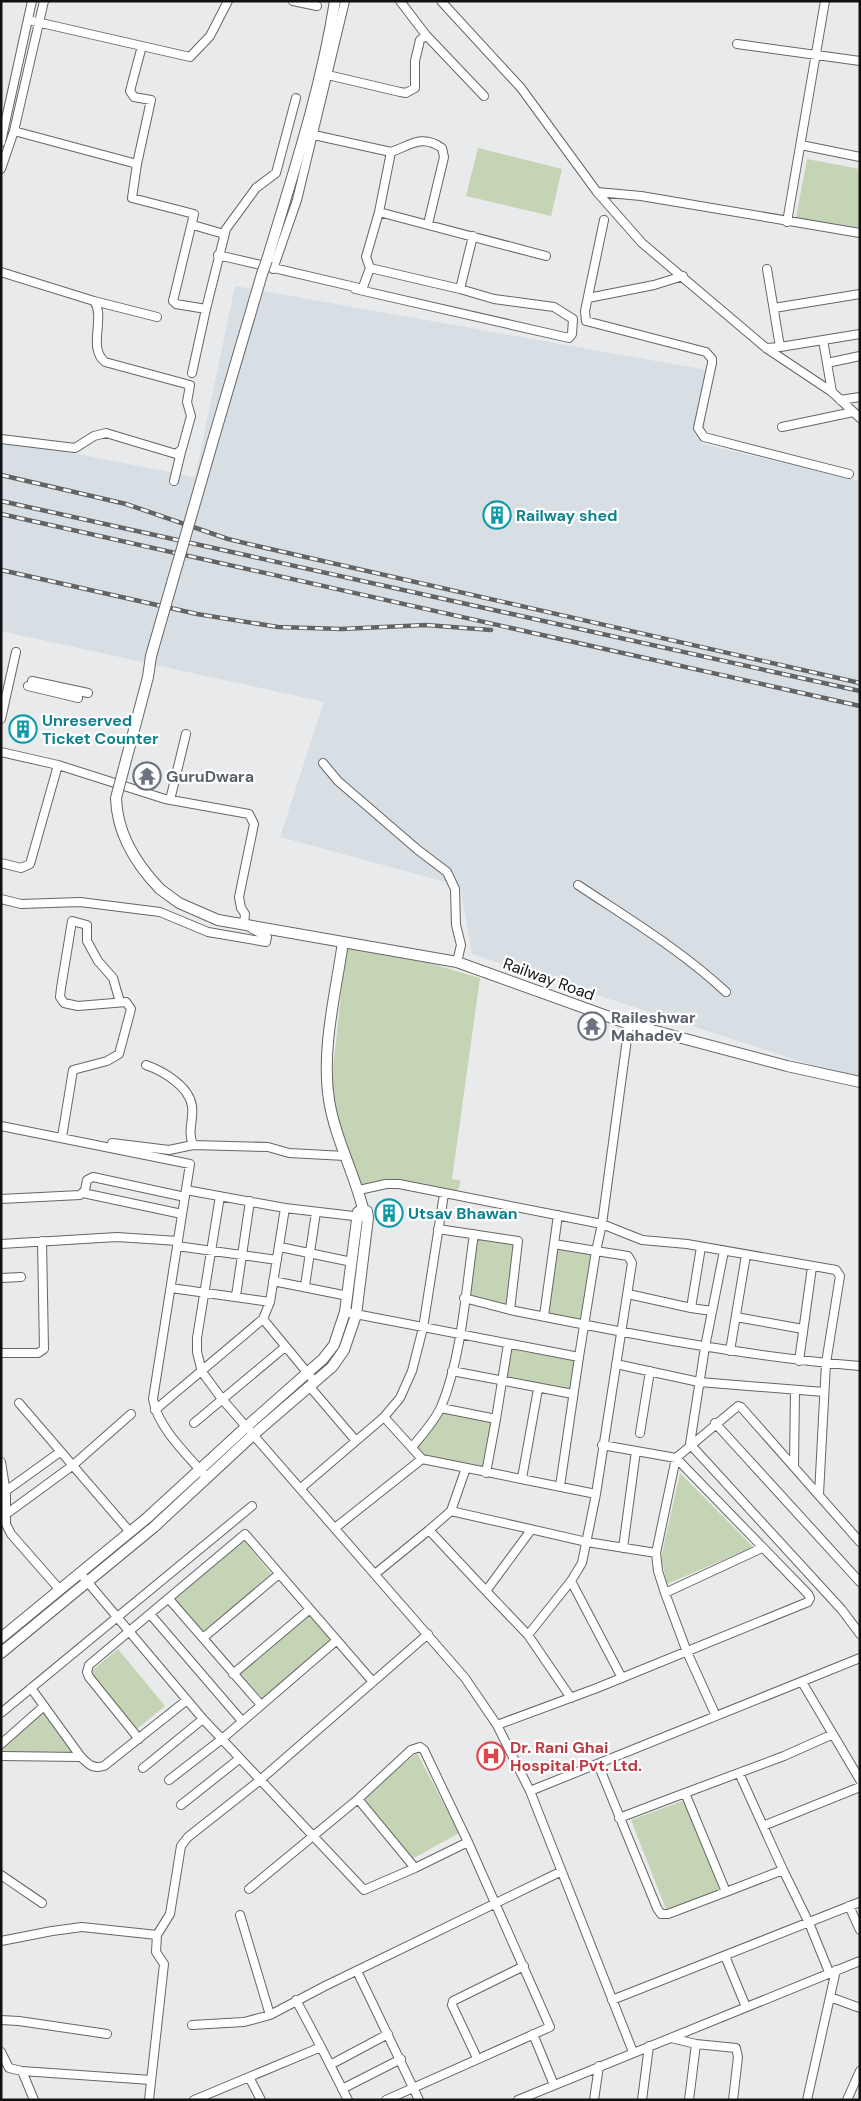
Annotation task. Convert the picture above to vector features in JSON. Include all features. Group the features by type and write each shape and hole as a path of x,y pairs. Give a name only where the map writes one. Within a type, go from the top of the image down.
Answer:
{"street":[{"path":"1,142 32,1"},
{"path":"2,166 14,131 44,1"},
{"path":"28,20 142,46 185,58 190,57 210,36 228,1"},
{"path":"294,1 317,6"},
{"name":"Railway Road","path":"335,1 328,45 315,101 226,396 156,638 116,798 117,810 125,840 143,872 160,889 179,903 218,920 457,962 629,1024 787,1066 860,1082"},
{"path":"273,269 297,200 345,1"},
{"path":"400,1 426,35 484,96"},
{"path":"441,1 521,88 598,192 642,243 766,348 832,392 857,415"},
{"path":"787,222 825,1"},
{"path":"332,76 400,92 411,91 414,88 415,61 420,40 426,35"},
{"path":"737,44 816,53 860,61"},
{"path":"142,46 130,91 134,97 151,100 137,164 132,198 194,214 193,225 173,301 176,304 206,309"},
{"path":"192,374 224,234 251,194 276,173 296,98"},
{"path":"14,131 137,164"},
{"path":"314,135 391,152 413,141 423,140 442,148 444,157 428,224"},
{"path":"800,145 860,157"},
{"path":"355,288 363,287 370,268 366,257 379,212 391,152"},
{"path":"598,192 641,196 860,233"},
{"path":"379,212 546,256"},
{"path":"604,220 584,316 586,321 706,352 710,355 712,363 698,428 704,437 849,474"},
{"path":"193,225 224,234"},
{"path":"460,289 473,236"},
{"path":"218,255 569,338 572,334 573,320 554,307 494,299 370,268"},
{"path":"767,269 780,348"},
{"path":"1,272 157,317"},
{"path":"588,298 646,287 683,276"},
{"path":"774,308 860,294"},
{"path":"94,300 97,308 97,348 101,359 105,362 190,385 187,402 191,416 180,452 174,481"},
{"path":"766,348 780,348 860,334"},
{"path":"823,340 832,392"},
{"path":"827,362 860,356"},
{"path":"840,400 860,397"},
{"path":"782,427 857,415"},
{"path":"1,439 75,448 94,436 106,433 176,454 180,452"},
{"path":"1,719 16,652"},
{"path":"78,698 30,683 88,693"},
{"path":"170,800 186,734"},
{"path":"1,752 58,765 132,790 170,800 244,813 252,818 254,824 239,897 240,908 245,914 240,923 267,937 266,942 208,932 160,912 80,902 21,904 1,899"},
{"path":"323,763 338,781 418,850 447,872 455,889 456,925 461,945 457,962"},
{"path":"1,863 21,868 30,864 58,765"},
{"path":"578,885 695,963 726,992"},
{"path":"62,1137 73,1070 107,1061 119,1054 131,1009 126,1002 69,1005 64,1003 60,997 72,921 87,924 87,941 98,961 113,978 120,1002"},
{"path":"1,1653 154,1527 253,1435 332,1367 344,1350 356,1315 364,1214 359,1190 345,1156 328,1100 328,1046 343,942"},
{"path":"560,1486 578,1357 602,1224 629,1024"},
{"path":"146,1065 159,1069 187,1092 192,1106 189,1135 193,1145"},
{"path":"1,1126 190,1164 153,1399 155,1410 161,1422 207,1478"},
{"path":"79,1141 169,1150 193,1145 268,1147 289,1153 345,1156"},
{"path":"83,1193 87,1180 93,1177 185,1194 220,1196 285,1208 316,1212 364,1214"},
{"path":"359,1190 386,1184 400,1184 602,1224 642,1240 701,1247 836,1270 840,1276 826,1363 819,1494"},
{"path":"1,1199 83,1193 182,1214"},
{"path":"301,1488 384,1417 400,1398 412,1371 423,1328 444,1194"},
{"path":"220,1196 203,1291 197,1352 202,1372 222,1399 465,1678 497,1725 530,1790 560,1872 633,2052"},
{"path":"236,1296 250,1201"},
{"path":"155,1410 263,1320 270,1302 285,1208"},
{"path":"305,1286 316,1212"},
{"path":"1,1638 130,1532 246,1426 324,1359 334,1345 345,1312 352,1262 364,1214"},
{"path":"544,1316 558,1215"},
{"path":"438,1229 518,1241 510,1310"},
{"path":"412,1448 428,1428 440,1408 452,1371 474,1234"},
{"path":"1,1244 117,1237 178,1243 210,1251 277,1260"},
{"path":"1,1352 38,1353 44,1349 42,1241"},
{"path":"528,1635 571,1581 582,1563 588,1542 602,1445 628,1294 631,1258 554,1244"},
{"path":"280,1247 352,1262"},
{"path":"691,1308 701,1247"},
{"path":"690,1444 705,1347 724,1251"},
{"path":"730,1352 746,1255"},
{"path":"799,1361 812,1267"},
{"path":"1,1278 21,1277"},
{"path":"274,1281 348,1296"},
{"path":"170,1288 203,1291 270,1302"},
{"path":"628,1294 712,1312"},
{"path":"464,1298 585,1326 730,1352 799,1361 860,1366"},
{"path":"345,1312 578,1357"},
{"path":"736,1317 803,1329"},
{"path":"263,1320 308,1374 312,1384 356,1441"},
{"path":"486,1472 508,1344"},
{"path":"194,1423 285,1347"},
{"path":"616,1364 699,1382 824,1392"},
{"path":"452,1371 538,1389 573,1394"},
{"path":"640,1433 650,1372"},
{"path":"522,1478 538,1389"},
{"path":"794,1466 796,1390"},
{"path":"19,1403 130,1532"},
{"path":"716,1716 687,1652 658,1572 656,1553 676,1458 715,1423 735,1408 741,1407 860,1542"},
{"path":"440,1408 496,1419"},
{"path":"5,1515 72,1466 131,1414"},
{"path":"384,1417 422,1459 596,1494"},
{"path":"715,1423 860,1582"},
{"path":"690,1444 842,1610 860,1634"},
{"path":"497,1725 622,1678 808,1602 808,1594 676,1458 602,1445"},
{"path":"624,1548 636,1451"},
{"path":"3,1493 60,1452"},
{"path":"335,1528 422,1459"},
{"path":"1,1462 5,1515 11,1534 60,1590"},
{"path":"375,1574 451,1511 466,1468"},
{"path":"1,1713 252,1506"},
{"path":"451,1511 588,1542 656,1553"},
{"path":"429,1530 528,1635 571,1698"},
{"path":"486,1591 531,1530"},
{"path":"139,1738 87,1672 89,1665 245,1534 373,1682"},
{"path":"665,1593 762,1548"},
{"path":"80,1573 203,1719 259,1781 364,1890 468,1842"},
{"path":"203,1638 279,1574"},
{"path":"571,1581 622,1678"},
{"path":"169,1599 262,1705"},
{"path":"233,1674 310,1609"},
{"path":"150,1614 242,1721"},
{"path":"149,2100 164,1964 156,1952 157,1935 170,1914 181,1846 188,1836 259,1781 428,1634"},
{"path":"169,1780 222,1739 337,1640"},
{"path":"530,1790 860,1658"},
{"path":"802,1682 831,1735 860,1780"},
{"path":"30,1688 80,1757 90,1766 96,1768 104,1766 187,1700"},
{"path":"1,1744 44,1706"},
{"path":"143,1768 203,1719"},
{"path":"618,1818 686,1794 831,1735"},
{"path":"249,1889 358,1799 411,1750 420,1747 424,1750 468,1842 550,2027 386,2100"},
{"path":"1,1756 80,1757"},
{"path":"181,1805 239,1758"},
{"path":"598,1764 618,1818 661,1914 668,1914 783,1870"},
{"path":"739,1773 783,1870 833,1971 830,1997 807,2100"},
{"path":"763,1826 860,1787"},
{"path":"686,1794 726,1892"},
{"path":"358,1799 415,1868"},
{"path":"192,2025 244,2022 270,2015 296,2000 560,1872"},
{"path":"1,1875 42,1903"},
{"path":"612,2000 860,1902"},
{"path":"849,1906 860,1930"},
{"path":"240,1915 270,2015"},
{"path":"1,1941 82,1927 157,1935"},
{"path":"725,1956 746,2007"},
{"path":"518,2100 860,1961"},
{"path":"477,2058 452,2005 453,2001 524,1966"},
{"path":"357,1971 419,2100"},
{"path":"830,1997 860,2008"},
{"path":"296,2000 348,2100"},
{"path":"1,2020 107,2034"},
{"path":"330,2065 388,2034"},
{"path":"532,2034 554,2085"},
{"path":"670,2038 696,2044 736,2048 738,2057 733,2100"},
{"path":"689,2100 696,2044"},
{"path":"642,2100 649,2046"},
{"path":"194,2100 321,2047"},
{"path":"1,2052 9,2068 22,2071 151,2080"},
{"path":"342,2089 400,2059"},
{"path":"594,2100 599,2066"},
{"path":"22,2071 34,2100"},
{"path":"847,2100 860,2071"},
{"path":"249,2077 261,2100"}],"shaded area":[{"path":"235,286 712,371 702,444 860,481 860,1078 836,1073 472,954 460,886 280,837 324,702 1,631 1,439 195,477"}],"green space":[{"path":"478,148 562,169 551,216 466,196"},
{"path":"807,159 860,169 860,228 796,217"},
{"path":"349,947 426,962 480,978 452,1179 461,1181 456,1195 419,1185 395,1182 371,1184 359,1188 335,1120 332,1078 346,950"},
{"path":"477,1238 517,1244 508,1306 468,1296"},
{"path":"555,1246 593,1255 581,1321 547,1314"},
{"path":"510,1349 575,1360 570,1391 505,1380"},
{"path":"441,1410 494,1421 484,1470 423,1457 416,1449"},
{"path":"680,1473 753,1547 667,1584 661,1558"},
{"path":"244,1540 272,1575 204,1632 175,1599"},
{"path":"308,1614 331,1640 262,1698 240,1672"},
{"path":"118,1649 165,1706 137,1729 89,1673"},
{"path":"44,1710 76,1755 1,1753 1,1747"},
{"path":"417,1753 459,1833 412,1859 361,1799"},
{"path":"685,1800 720,1892 667,1912 631,1820"}],"railway":[{"path":"1,475 126,504 228,539 860,683"},
{"path":"1,501 860,691"},
{"path":"1,514 860,706"},
{"path":"1,570 197,614 278,627 341,629 426,625 491,630"}],"place":[{"name":"Railway shed","path":"497,515"},
{"name":"Unreserved Ticket Counter","path":"23,729"},
{"name":"GuruDwara","path":"147,776"},
{"name":"Raileshwar Mahadev","path":"592,1026"},
{"name":"Utsav Bhawan","path":"389,1213"},
{"name":"Dr. Rani Ghai Hospital Pvt. Ltd.","path":"491,1756"}]}
